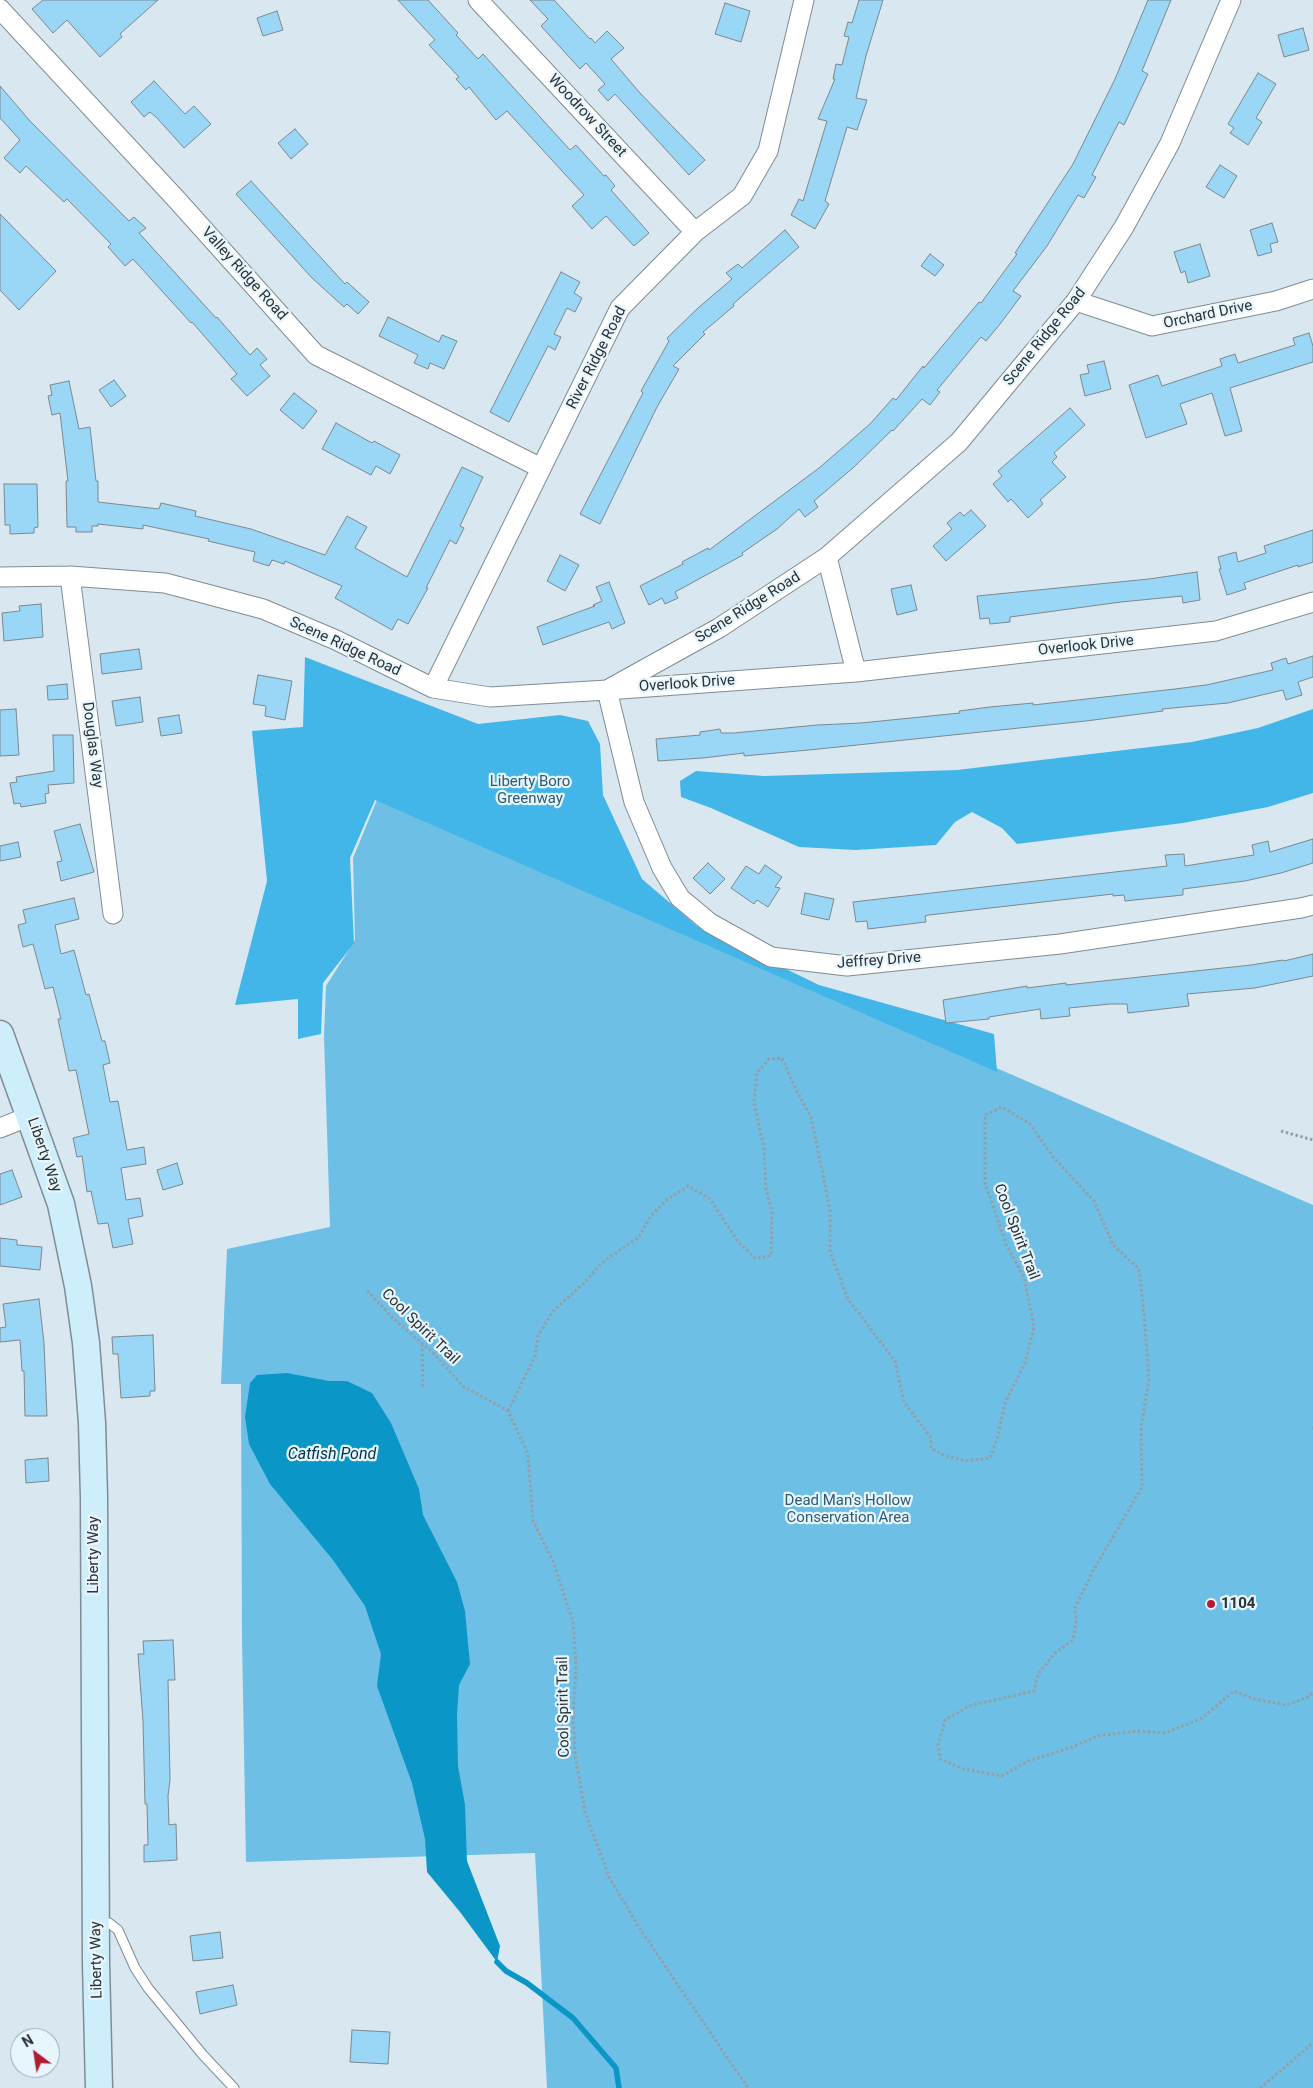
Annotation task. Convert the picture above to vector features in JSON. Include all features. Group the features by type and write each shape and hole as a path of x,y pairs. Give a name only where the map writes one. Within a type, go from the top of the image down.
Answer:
{"street":[{"name":"Woodrow Street","path":"478,0 695,232"},
{"name":"River Ridge Road","path":"433,688 620,308 695,232 742,196 768,151 804,0"},
{"name":"Scene Ridge Road","path":"0,577 70,576 165,583 263,609 336,640 433,688 490,697 607,690 719,628 827,557 958,442 1076,301 1124,227 1170,143 1231,0"},
{"name":"Valley Ridge Road","path":"0,9 177,200 316,355 541,468"},
{"name":"Orchard Drive","path":"1076,301 1152,326 1276,301 1313,289"},
{"path":"827,557 856,672"},
{"name":"Douglas Way","path":"70,576 113,914"},
{"name":"Overlook Drive","path":"607,690 856,672 1216,630 1313,602"},
{"name":"Jeffrey Drive","path":"607,690 634,802 662,868 680,898 710,923 771,957 847,966 1060,944 1292,910 1313,905"},
{"name":"Liberty Way","path":"0,1034 61,1204 78,1286 87,1361 92,1423 94,1497 96,1922 99,2088"},
{"path":"0,1128 30,1116"}],"lane":[{"path":"96,1922 109,1923 114,1926 135,1968 148,1988 203,2055 234,2088"}],"path":[{"name":"Cool Spirit Trail","path":"508,1411 535,1356 538,1336 553,1311 584,1283 603,1262 638,1237 650,1217 665,1201 688,1186 709,1198 739,1243 755,1258 771,1256 772,1212 766,1190 764,1148 754,1103 757,1072 768,1059 782,1058 794,1086 811,1117 830,1210 830,1252 848,1299 895,1361 904,1402 931,1438 931,1448 941,1454 965,1461 990,1458 998,1436 1005,1402 1025,1363 1034,1327 1024,1277 1006,1244 984,1183 985,1115 1002,1107 1030,1124 1053,1157 1094,1201 1113,1245 1139,1269 1148,1379 1141,1427 1142,1487 1093,1571 1075,1608 1076,1623 1073,1640 1055,1653 1043,1667 1038,1674 1034,1691 969,1706 945,1720 938,1745 940,1759 964,1769 1002,1776 1028,1761 1067,1749 1098,1736 1136,1731 1166,1733 1202,1718 1234,1691 1254,1699 1287,1705 1310,1696 1313,1692"},
{"path":"1281,1131 1313,1140"},
{"name":"Cool Spirit Trail","path":"367,1292 463,1386 508,1411 528,1454 533,1522 554,1561 572,1622 576,1669 573,1715 575,1754 585,1812 610,1879 640,1929 748,2088"},
{"path":"422,1344 423,1388"},
{"path":"1260,2088 1313,2043"}],"green space":[{"name":"Liberty Boro Greenway","path":"305,657 478,724 560,715 588,721 600,744 603,795 642,879 697,926 819,985 994,1034 997,1072 375,800 350,858 354,943 323,983 321,1034 298,1039 298,999 235,1005 267,881 252,731 303,727"},
{"path":"1313,709 1313,793 1268,807 1183,823 1017,844 1002,828 972,812 955,822 936,845 856,850 799,847 711,808 681,797 680,781 696,771 764,776 957,770 1192,742 1258,728"},
{"name":"Dead Man's Hollow Conservation Area","path":"377,800 1313,1205 1313,2088 547,2088 535,1853 246,1862 242,1637 241,1384 221,1384 227,1249 330,1227 324,1036 326,986 355,940 353,858"}],"water":[{"name":"Catfish Pond","path":"287,1373 329,1381 347,1381 372,1393 391,1423 419,1489 423,1515 457,1582 465,1611 470,1664 459,1685 457,1715 458,1766 465,1805 467,1861 500,1946 497,1962 427,1872 425,1839 412,1783 377,1686 381,1654 365,1606 333,1560 270,1484 249,1444 245,1417 250,1383 257,1375"}],"building":[{"path":"43,0 158,0 120,34 122,37 100,57 67,20 53,33 32,9"},
{"path":"398,0 428,0 458,33 456,35 478,59 483,54 570,150 576,145 604,176 606,175 615,186 611,190 649,233 634,246 606,216 592,229 572,206 584,195 507,111 496,120 469,87 466,90 456,79 459,77 429,45 435,40"},
{"path":"530,0 554,0 595,43 607,31 624,48 611,59 640,93 705,160 689,175 615,94 608,101 598,90 605,84 586,63 580,69 541,26 548,19"},
{"path":"859,0 883,0 866,56 856,98 867,100 857,130 847,127 825,201 829,204 815,229 791,215 799,199 803,201 827,121 818,119 835,79 833,79 836,64 842,65 849,37 844,36 848,22 852,23"},
{"path":"1148,0 1171,0 1142,71 1148,74 1124,125 1119,122 1092,175 1096,177 1084,198 1078,195 1047,246 1013,291 1021,296 986,341 981,337 937,390 940,392 930,405 922,399 893,431 814,501 818,507 805,517 799,509 777,529 742,553 743,555 675,592 678,598 665,604 662,598 649,605 640,586 683,564 682,562 708,548 709,550 819,468 870,424 893,398 896,400 979,302 981,303 1017,254 1015,253 1073,164 1115,79"},
{"path":"725,3 750,11 741,42 715,34"},
{"path":"277,11 283,30 263,36 257,18"},
{"path":"1303,28 1309,50 1284,57 1278,35"},
{"path":"1258,73 1276,84 1256,118 1262,122 1248,145 1230,133 1234,128 1228,124"},
{"path":"154,81 185,114 194,106 211,124 184,148 157,118 150,112 144,117 131,102"},
{"path":"0,86 30,121 129,221 134,217 146,228 139,233 250,355 257,348 267,359 260,365 270,376 247,396 231,379 237,374 192,322 133,259 125,266 108,247 111,244 67,199 64,202 26,166 20,173 4,158 20,140 0,118"},
{"path":"295,129 308,144 291,159 278,143"},
{"path":"1220,165 1237,176 1224,198 1206,187"},
{"path":"251,181 345,284 347,282 369,302 358,314 347,304 344,307 312,278 236,194"},
{"path":"0,214 56,271 19,310 0,290"},
{"path":"1272,223 1278,242 1270,244 1272,252 1258,256 1250,230"},
{"path":"785,230 799,247 703,332 705,334 673,366 679,369 657,407 600,524 580,514 643,393 641,391 669,341 667,338 732,279 726,273 738,264 742,268"},
{"path":"1200,244 1210,276 1188,283 1185,271 1181,273 1174,252"},
{"path":"930,254 944,265 935,276 921,266"},
{"path":"561,272 580,282 574,293 582,298 575,312 567,308 554,334 561,337 555,350 548,346 509,422 490,412"},
{"path":"388,317 439,342 442,335 457,341 444,369 430,363 428,369 414,363 418,355 379,336"},
{"path":"1309,333 1313,346 1313,362 1230,388 1242,431 1225,436 1212,393 1180,404 1187,424 1146,438 1129,385 1158,375 1162,386 1222,366 1220,359 1235,354 1238,363 1295,345 1293,338"},
{"path":"1104,361 1111,389 1085,396 1080,375 1089,373 1087,365"},
{"path":"114,380 126,396 111,407 99,390"},
{"path":"69,381 79,429 90,427 96,481 98,481 98,502 159,509 161,503 196,511 195,516 251,529 325,555 347,516 367,527 355,548 407,577 462,467 483,477 460,526 464,528 456,544 450,540 426,588 428,588 408,624 398,619 392,630 335,598 342,586 285,561 284,564 272,560 269,566 253,561 255,552 208,541 209,539 143,525 143,529 98,524 98,526 92,526 92,532 76,532 76,527 67,527 66,481 68,481 60,413 52,415 48,396 52,395 50,385"},
{"path":"294,393 317,411 303,429 280,410"},
{"path":"1070,408 1085,425 1054,453 1057,457 1052,462 1066,477 1040,500 1043,504 1028,518 1011,499 1008,502 993,484 1002,476 998,471"},
{"path":"336,423 372,443 374,441 400,455 390,474 376,466 371,475 322,449"},
{"path":"4,484 37,484 38,527 34,528 34,533 10,534 10,525 5,525"},
{"path":"971,510 986,526 946,561 933,546 952,529 947,523 960,512 964,516"},
{"path":"1313,530 1313,562 1244,583 1246,589 1227,595 1219,569 1221,569 1218,557 1236,552 1238,562 1266,553 1264,546"},
{"path":"560,555 579,565 565,591 547,581"},
{"path":"1197,572 1200,600 1183,603 1182,596 1121,602 1010,617 1010,622 990,624 989,618 980,619 977,596 1149,579"},
{"path":"609,582 625,623 612,629 609,622 543,645 537,627 595,606 593,605 602,601 596,587"},
{"path":"911,585 917,610 897,615 891,589"},
{"path":"41,604 43,637 4,641 2,613 20,611 19,606"},
{"path":"139,649 142,669 102,674 100,654"},
{"path":"1313,656 1313,677 1298,682 1302,695 1286,700 1283,690 1228,703 1162,709 1163,711 1086,721 819,749 744,756 744,753 658,761 656,739 700,735 700,732 720,729 721,733 734,733 861,723 960,713 959,711 990,707 1033,703 1033,705 1175,689 1206,685 1273,670 1271,663 1286,658 1288,664"},
{"path":"258,675 292,681 285,720 265,716 266,706 253,704"},
{"path":"67,684 68,699 48,700 47,686"},
{"path":"140,697 143,722 116,726 112,701"},
{"path":"16,709 19,755 0,756 0,710"},
{"path":"179,715 182,733 161,736 158,718"},
{"path":"53,735 73,735 74,783 48,785 49,793 45,794 46,803 21,807 20,803 14,804 10,783 17,782 16,777 54,771"},
{"path":"80,824 94,872 61,881 57,862 62,861 54,831"},
{"path":"1313,839 1313,863 1245,881 1183,889 1183,895 1125,901 1124,895 1113,896 1113,894 929,915 925,916 926,922 868,929 867,921 856,922 853,902 1167,866 1165,855 1184,854 1185,866 1254,855 1252,845 1268,841 1270,852"},
{"path":"18,842 21,857 0,861 0,846"},
{"path":"708,863 725,879 710,894 693,878"},
{"path":"765,865 782,877 775,887 780,888 768,907 757,900 754,904 731,888 746,866 759,874"},
{"path":"805,893 834,899 829,920 801,914"},
{"path":"74,898 79,919 55,925 61,954 74,950 86,995 89,994 102,1041 105,1041 110,1063 103,1065 110,1102 118,1101 127,1150 144,1147 146,1164 121,1168 126,1200 140,1198 143,1216 128,1219 133,1244 113,1248 108,1223 98,1224 91,1191 87,1192 82,1156 77,1157 73,1138 89,1134 76,1070 69,1071 58,1019 61,1019 53,987 45,989 33,944 23,947 18,925 26,923 23,910"},
{"path":"1313,954 1313,976 1255,988 1187,994 1189,1006 1128,1013 1127,1004 1110,1004 1069,1008 1070,1016 1041,1019 1040,1009 989,1017 989,1019 946,1023 943,1000 1027,986 1027,988 1066,983 1066,985 1251,965 1284,961"},
{"path":"177,1163 183,1184 163,1190 157,1170"},
{"path":"12,1170 22,1197 0,1205 0,1174"},
{"path":"0,1238 17,1240 17,1245 42,1247 40,1270 0,1266"},
{"path":"39,1299 44,1343 47,1416 25,1416 24,1371 22,1371 20,1340 0,1342 0,1328 6,1327 3,1304"},
{"path":"153,1335 155,1391 150,1391 150,1396 121,1398 118,1354 113,1354 112,1337"},
{"path":"48,1458 49,1481 26,1483 25,1460"},
{"path":"173,1640 175,1680 168,1680 170,1780 168,1796 169,1825 176,1824 177,1860 144,1862 144,1845 148,1845 147,1804 145,1804 143,1721 138,1654 144,1654 143,1641"},
{"path":"220,1932 223,1958 193,1961 190,1936"},
{"path":"233,1985 237,2005 200,2014 196,1992"},
{"path":"352,2030 390,2032 388,2064 350,2062"}],"waterway":[{"path":"497,1962 506,1971 527,1983 573,2018 616,2068 619,2088"}],"place":[{"name":"1104","path":"1211,1604"}]}
